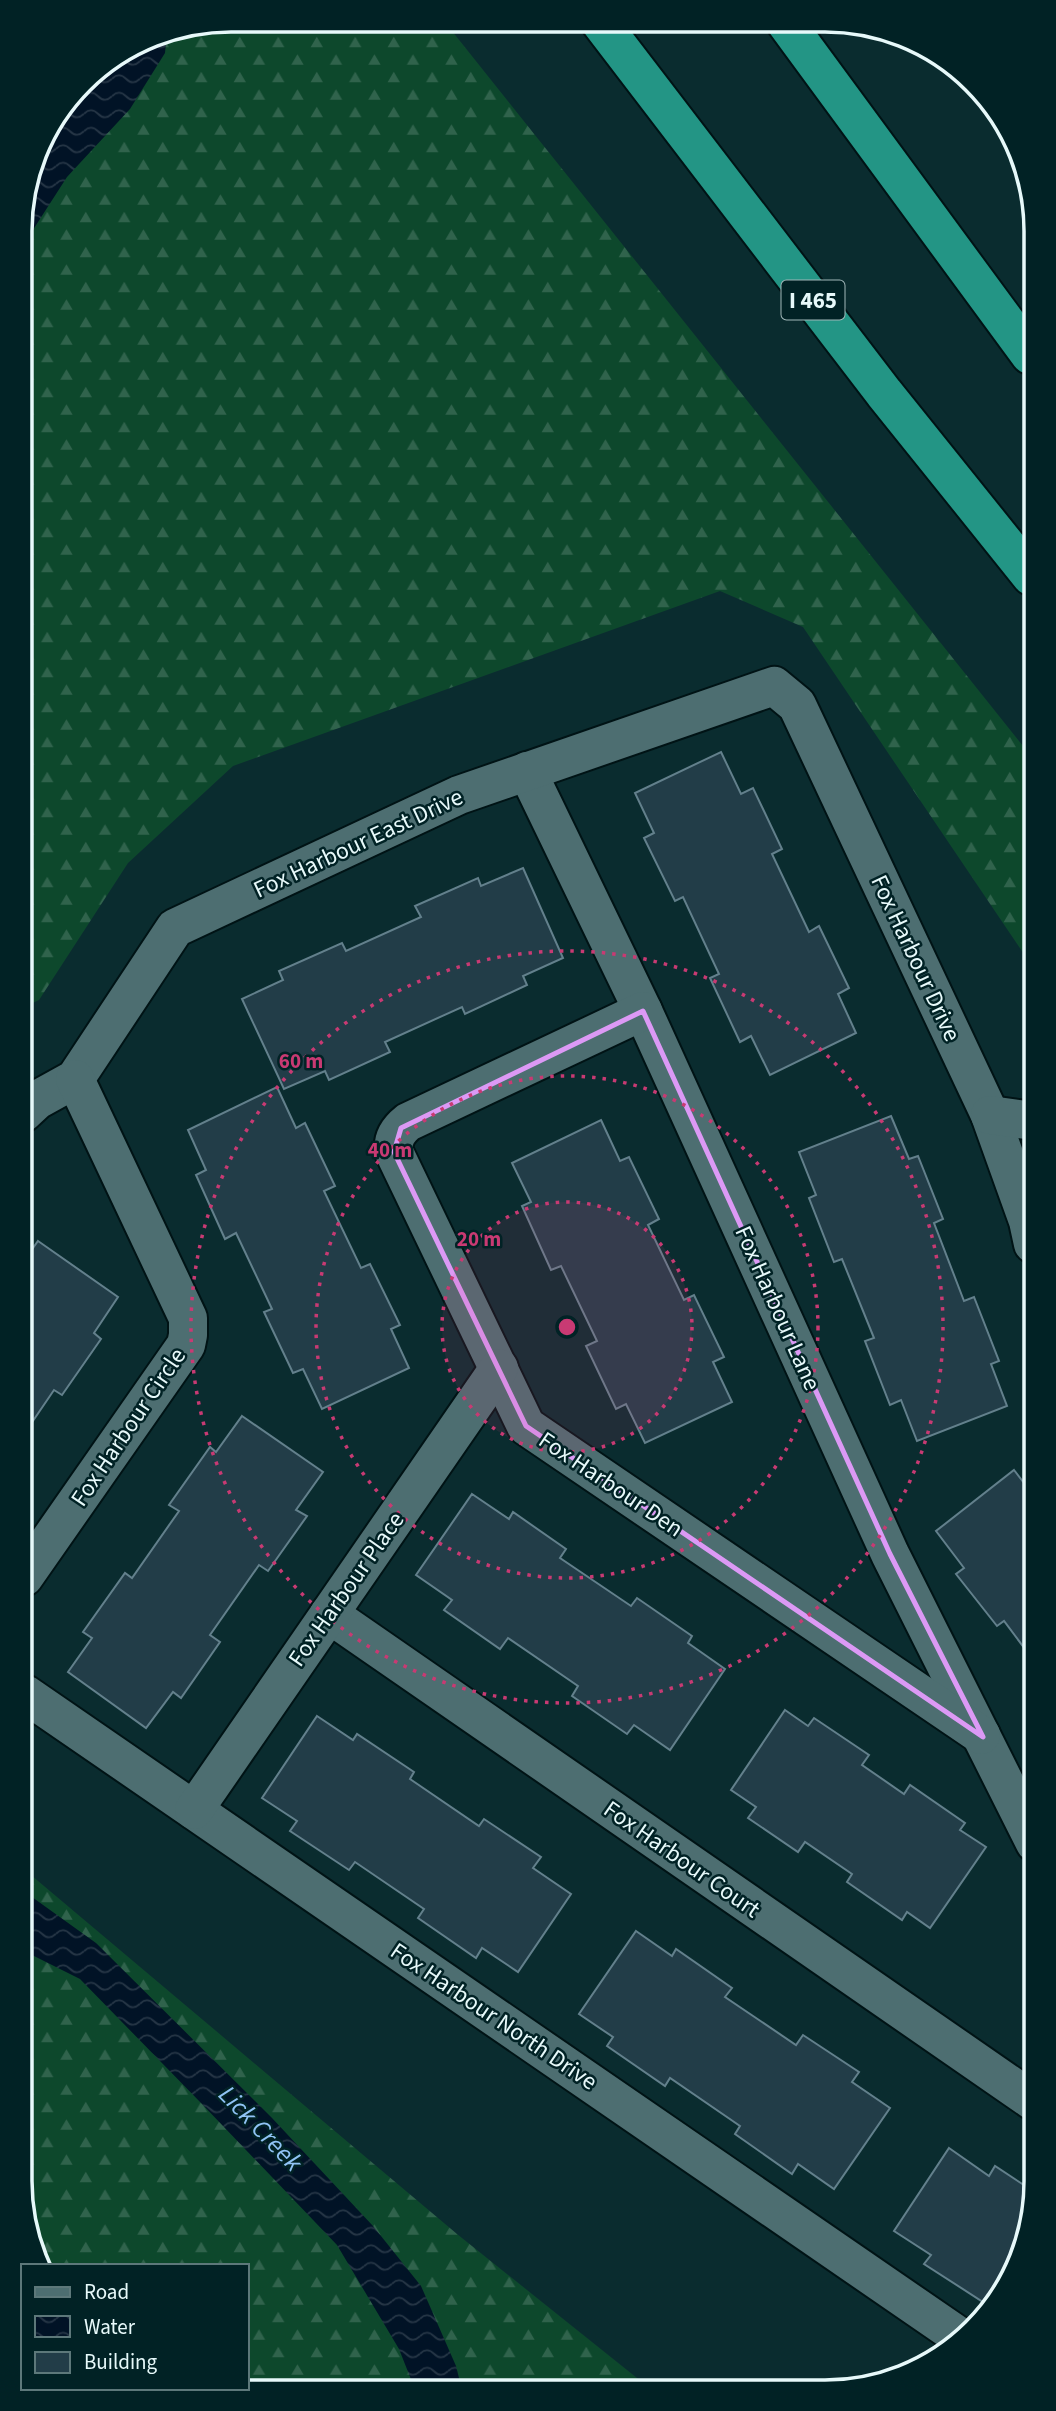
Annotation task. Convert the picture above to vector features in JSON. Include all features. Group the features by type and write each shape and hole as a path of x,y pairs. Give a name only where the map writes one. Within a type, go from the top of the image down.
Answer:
{"highway":[{"name":"I 465","path":"608,32 884,393 1024,567"},
{"path":"793,32 1024,347"}],"street":[{"name":"Fox Harbour East Drive","path":"32,1105 75,1079 175,928 459,795 774,686"},
{"name":"Fox Harbour Drive","path":"774,686 797,705 990,1115 1024,1210"},
{"name":"Fox Harbour Lane","path":"527,771 643,1011 890,1554 1024,1821"},
{"name":"Fox Harbour Den","path":"643,1011 408,1122 401,1128 393,1143 394,1152 526,1426 983,1737"},
{"name":"Fox Harbour Circle","path":"32,1566 186,1345 188,1335 188,1318 75,1079"},
{"path":"990,1115 1024,1120"},
{"name":"Fox Harbour Place","path":"194,1810 499,1368"},
{"name":"Fox Harbour Court","path":"329,1614 1024,2096"},
{"name":"Fox Harbour North Drive","path":"32,1699 954,2333"}],"highlighted area":[{"path":"643,1011 890,1554 983,1737 526,1426 394,1152 401,1128"}],"green space":[{"path":"217,32 453,32 1024,747 1024,954 803,627 720,591 233,766 128,863 39,1000 32,1003 32,217 38,179 52,142 73,109 99,81 131,58 166,42 191,35"},
{"path":"32,1876 457,2234 640,2380 248,2380 248,2264 50,2264 38,2232 33,2207"}],"water":[{"path":"166,42 165,53 130,109 67,177 32,231 33,204 38,179 52,142 65,120 99,81 131,58"},
{"name":"Lick Creek","path":"32,1897 96,1943 272,2118 373,2226 421,2286 460,2380 411,2380 399,2349 337,2245 80,1979 32,1955"}],"building":[{"path":"721,752 741,794 753,788 782,849 772,854 809,932 819,926 849,988 838,994 856,1033 770,1075 751,1036 740,1042 710,978 719,974 683,897 675,901 644,838 654,833 635,793"},
{"path":"523,868 563,958 523,976 527,985 465,1014 462,1007 385,1042 390,1052 329,1080 325,1071 284,1089 242,999 283,980 279,971 342,943 346,951 421,917 415,906 478,878 481,886"},
{"path":"277,1087 296,1128 305,1123 335,1186 324,1191 361,1268 370,1264 400,1325 391,1329 409,1368 322,1409 303,1369 293,1373 264,1312 272,1309 236,1233 225,1239 196,1175 206,1170 188,1130"},
{"path":"891,1116 909,1159 918,1156 943,1219 934,1223 964,1301 974,1297 999,1361 991,1364 1007,1406 917,1441 901,1400 890,1405 865,1341 874,1338 842,1259 834,1262 809,1198 816,1195 799,1152"},
{"path":"601,1120 620,1161 629,1157 659,1219 648,1225 684,1300 694,1295 724,1357 713,1362 732,1402 645,1443 626,1404 616,1409 586,1346 597,1341 561,1266 551,1270 522,1206 531,1202 512,1163"},
{"path":"38,1241 118,1297 94,1333 101,1339 62,1395 54,1390 32,1422 32,1249"},
{"path":"242,1416 323,1472 296,1510 307,1516 268,1571 259,1565 210,1635 220,1642 181,1698 173,1692 146,1728 68,1672 92,1638 83,1632 125,1573 132,1578 179,1511 169,1505 210,1447 216,1452"},
{"path":"1014,1470 1024,1483 1024,1648 1004,1621 997,1626 956,1574 964,1568 936,1531"},
{"path":"472,1494 509,1519 513,1512 566,1549 560,1558 631,1606 637,1598 692,1636 688,1643 725,1669 670,1750 634,1725 627,1734 572,1696 578,1686 508,1638 500,1649 444,1610 452,1600 416,1575"},
{"path":"785,1710 808,1726 814,1718 869,1755 862,1765 904,1794 910,1785 965,1823 960,1830 986,1847 930,1928 907,1912 902,1920 847,1882 852,1874 805,1842 798,1852 748,1818 756,1807 731,1790"},
{"path":"317,1716 353,1740 357,1734 414,1772 410,1779 479,1826 484,1819 541,1857 533,1868 571,1894 518,1972 482,1948 476,1958 418,1918 424,1909 355,1862 349,1870 290,1831 297,1821 262,1798"},
{"path":"636,1931 672,1956 676,1949 732,1988 725,1997 796,2045 803,2035 859,2072 852,2082 890,2108 834,2189 798,2164 792,2174 735,2134 740,2126 670,2078 665,2086 607,2046 613,2037 579,2014"},
{"path":"949,2148 989,2176 995,2166 1024,2185 1018,2232 998,2280 983,2302 924,2264 931,2255 894,2231"}]}
